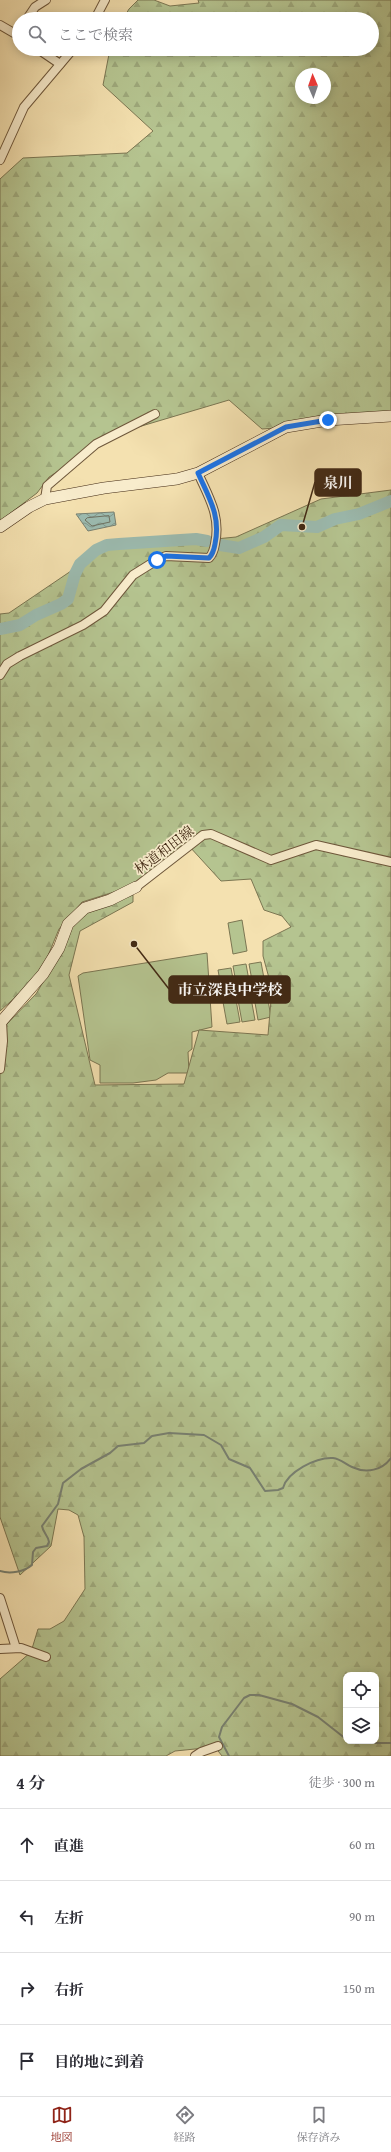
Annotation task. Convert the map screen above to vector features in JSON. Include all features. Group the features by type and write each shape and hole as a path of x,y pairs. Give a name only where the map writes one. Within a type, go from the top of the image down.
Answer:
{"street":[{"path":"32,12 46,0"},
{"path":"99,12 105,0"},
{"path":"0,25 12,30"},
{"path":"48,56 60,64"},
{"path":"0,160 24,107 67,56"},
{"path":"45,499 47,486 96,444 155,414"},
{"path":"0,527 29,507 45,499 104,488 177,479 198,473 286,427 328,420 391,416"},
{"path":"0,675 7,664 20,656 83,625 104,611 133,575 157,560 166,556 209,558 213,554 218,526 215,510 198,473"},
{"name":"林道和田線","path":"136,887 203,835 210,834 271,860 316,845 391,862"},
{"path":"0,1069 3,1041 1,1022 43,974 58,948 68,924 85,908 110,900 136,887"},
{"path":"0,1598 16,1648"},
{"path":"0,1649 16,1648 46,1657"},
{"path":"195,1756 201,1752 218,1746"}],"green space":[{"path":"138,0 154,0 170,6 199,3 198,0 391,0 391,419 262,429 229,400 118,433 49,477 37,493 0,521 0,179 23,158 127,153 153,131 103,85 109,56 379,56 379,12 127,12"},
{"path":"391,490 391,1756 222,1756 215,1747 175,1751 166,1756 0,1756 0,1679 31,1652 38,1629 50,1629 64,1621 85,1589 84,1537 78,1515 69,1510 58,1509 51,1546 20,1575 0,1517 0,1029 4,1027 36,994 65,945 69,930 85,913 133,895 133,902 80,931 69,975 95,1085 184,1084 199,1030 268,1035 272,989 263,956 263,941 291,927 282,916 264,910 251,879 221,881 189,846 136,885 82,902 59,929 47,958 30,984 0,1011 0,614 9,613 102,550 236,537 321,499"},
{"path":"242,920 247,951 233,954 228,923"},
{"path":"207,953 212,1027 192,1032 192,1049 188,1052 189,1073 168,1073 156,1080 133,1083 100,1083 100,1065 90,1060 78,976 83,973"},
{"path":"261,962 265,984 253,986 249,964"},
{"path":"246,964 250,986 237,988 233,966"},
{"path":"231,968 235,990 222,992 218,970"},
{"path":"267,995 271,1017 258,1020 254,997"},
{"path":"251,998 255,1020 242,1022 238,1000"},
{"path":"236,1000 240,1022 227,1024 223,1002"}],"water":[{"path":"114,512 116,525 88,531 76,514"}],"waterway":[{"path":"220,545 239,548 264,537 281,525 317,527 335,519 359,514 391,501"},
{"path":"0,629 20,625 68,599 75,574 80,564 96,550 107,545 196,539 207,541"},
{"path":"0,1571 17,1572 29,1567 32,1565 33,1552 36,1548 47,1546 49,1542 42,1526 58,1504 63,1483 81,1469 110,1453 118,1446 144,1443 152,1436 169,1433 204,1435 221,1445 229,1459 250,1468 265,1491 283,1488 290,1476 296,1471 311,1463 326,1458 341,1460 350,1466 363,1470 374,1470 379,1468 391,1458"},
{"path":"229,1756 219,1737 222,1727 244,1698 250,1695 259,1695 292,1704 318,1717 343,1737"},
{"path":"379,1743 391,1743"}],"place":[{"name":"泉川","path":"302,527"},
{"name":"市立深良中学校","path":"134,944"}],"route":[{"path":"157,560 166,556 209,558 213,554 218,526 215,510 198,473 286,427 308,422 328,420"}]}
